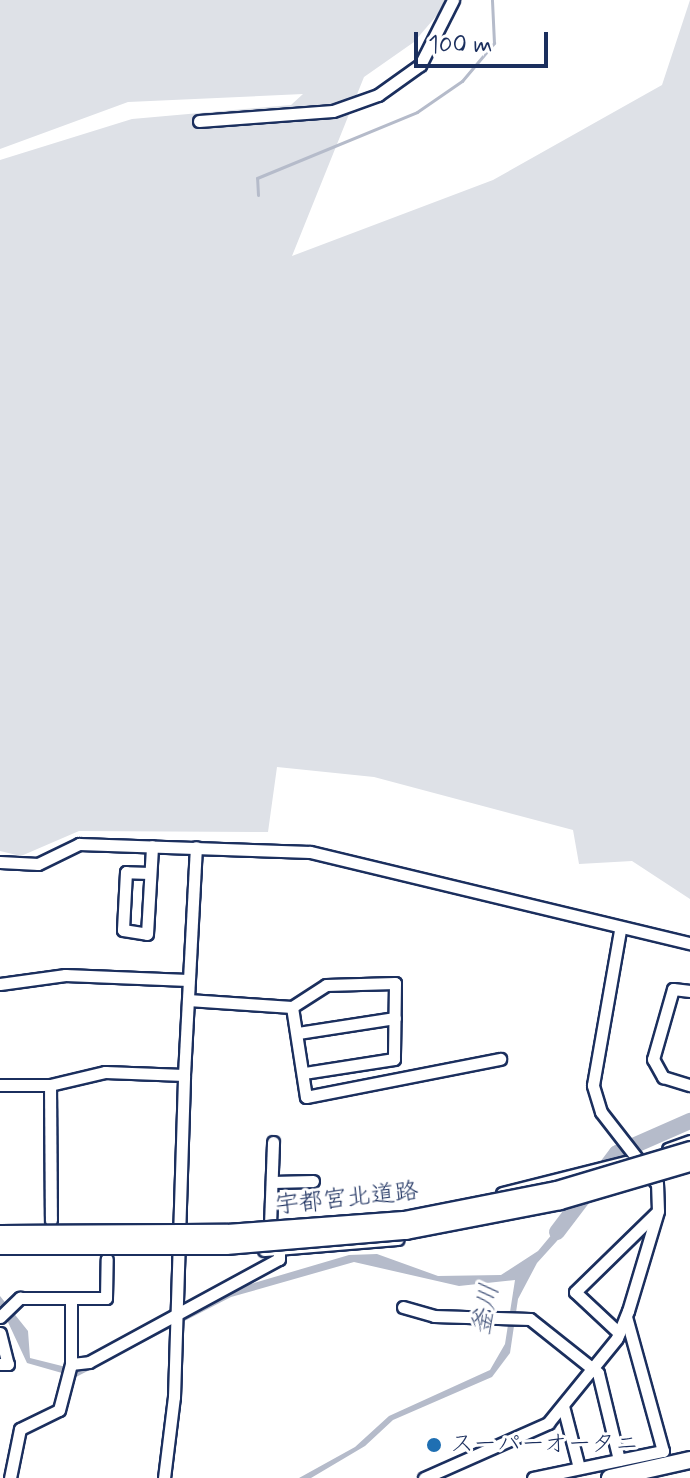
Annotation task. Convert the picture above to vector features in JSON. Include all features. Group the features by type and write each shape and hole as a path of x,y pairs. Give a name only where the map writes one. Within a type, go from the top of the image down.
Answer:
{"highway":[{"name":"宇都宮北道路","path":"0,1231 227,1233 404,1220 557,1190 690,1150"},
{"name":"宇都宮北道路","path":"0,1246 226,1246 394,1233 516,1212 690,1165"},
{"path":"610,1478 690,1460"}],"street":[{"path":"199,121 333,111 378,95 420,65 453,0"},
{"path":"0,862 38,864 79,844 310,852 542,905 620,931 690,943"},
{"path":"150,873 126,872 123,930 147,934 152,846"},
{"path":"164,1478 178,1311 175,1228 196,847"},
{"path":"424,1478 527,1438 563,1406 619,1333 626,1317 658,1211 654,1179 601,1112 593,1085 620,931"},
{"path":"0,984 65,975 188,980"},
{"path":"188,1000 292,1007 326,985 395,983 394,1059 305,1073"},
{"path":"690,991 673,989 653,1059 663,1077 690,1085"},
{"path":"292,1007 305,1073 306,1097 500,1059"},
{"path":"298,1033 395,1018"},
{"path":"0,1085 50,1085 105,1072 184,1075"},
{"path":"50,1085 51,1220"},
{"path":"0,1231 270,1225 442,1209 690,1141"},
{"path":"270,1225 273,1142"},
{"path":"0,1252 279,1250 499,1221 654,1179 690,1165"},
{"path":"272,1182 313,1181"},
{"path":"619,1333 575,1292 658,1211"},
{"path":"71,1364 89,1362 178,1311 279,1259 279,1250"},
{"path":"0,1317 20,1298 106,1298 107,1259"},
{"path":"10,1478 20,1429 59,1410 71,1364 71,1298"},
{"path":"403,1307 434,1316 520,1316 593,1367 619,1460"},
{"path":"533,1478 663,1451 626,1317"},
{"path":"0,1333 8,1364 0,1364"},
{"path":"563,1406 579,1468"}],"shaded area":[{"path":"0,0 450,0 414,42 364,77 292,256 493,180 662,85 690,0 690,899 632,861 579,864 573,830 374,777 277,767 268,832 79,831 21,856 0,851 0,160 132,119 291,105 303,94 128,102 0,149"}],"water":[{"path":"568,1215 575,1221 537,1263 518,1299 510,1353 492,1377 393,1420 365,1446 311,1478 299,1478 355,1447 389,1416 490,1370 505,1344 515,1280 459,1286 354,1262 231,1297 76,1377 27,1363 0,1305 0,1296 28,1331 30,1358 78,1370 220,1293 349,1255 377,1254 438,1276 501,1275 538,1251"}],"waterway":[{"path":"258,195 257,178 417,112 462,81 494,43 492,0"},
{"name":"釜川","path":"557,1232 617,1153 690,1121"}],"place":[{"name":"スーパーオータニ","path":"434,1445"}]}
